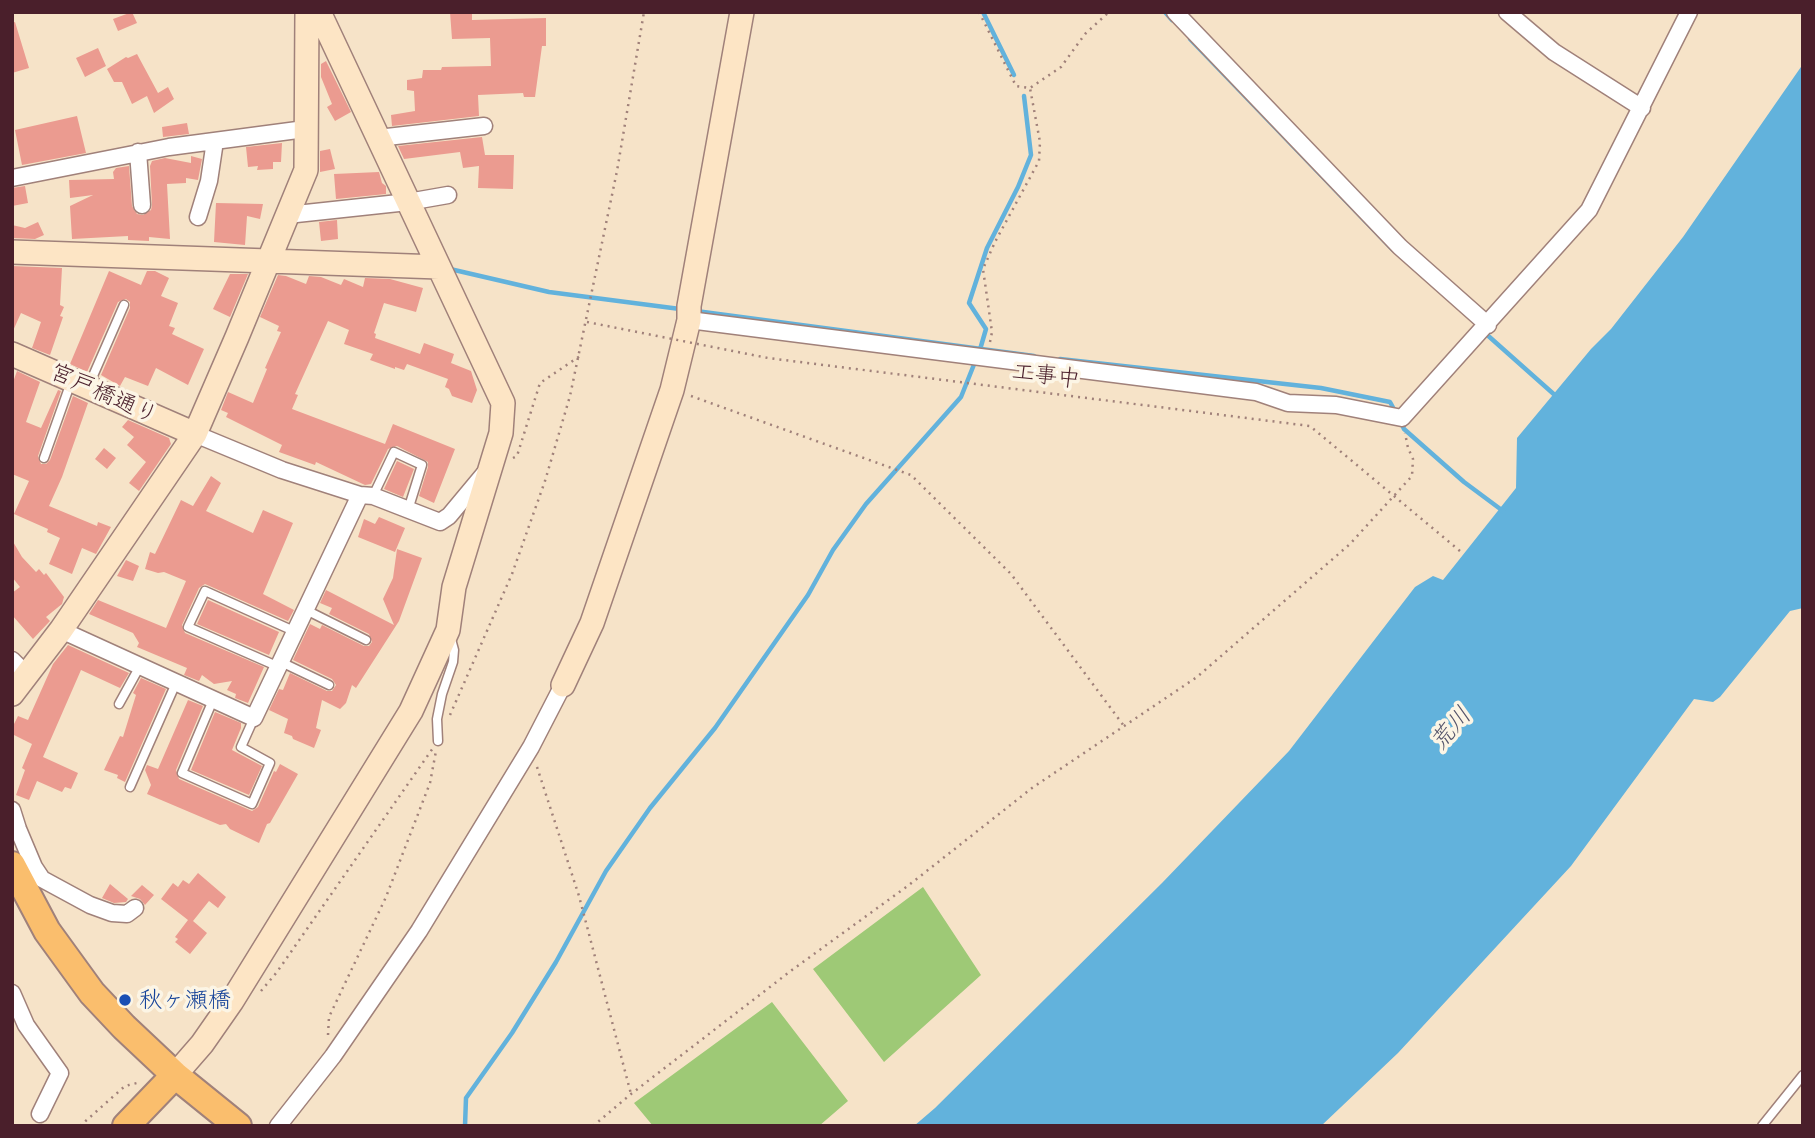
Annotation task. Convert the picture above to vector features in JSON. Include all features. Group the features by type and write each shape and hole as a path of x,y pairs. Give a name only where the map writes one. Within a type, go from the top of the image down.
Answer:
{"main road":[{"path":"12,865 47,931 92,993 175,1075 238,1126"},
{"path":"126,1126 175,1075"}],"street":[{"path":"12,694 20,667 61,631 195,434 306,170 307,12"},
{"path":"175,1075 217,1024 367,786 411,711 448,630 454,587 501,433 503,403 318,12"},
{"path":"278,1126 332,1056 419,931 531,747 592,623 672,390 689,315 742,12"},
{"path":"1175,12 1400,247 1484,329"},
{"path":"1507,12 1554,52 1642,108"},
{"path":"689,315 986,359 1256,392 1288,403 1336,405 1395,417 1484,329 1589,210 1689,12"},
{"path":"379,138 484,126"},
{"path":"12,178 138,152 305,129"},
{"path":"198,217 209,181 215,141"},
{"path":"138,152 142,205"},
{"path":"287,215 408,202 447,195"},
{"path":"12,252 271,254 439,267"},
{"name":"宮戸橋通り","path":"12,354 195,434"},
{"path":"195,434 282,470 440,522 449,516 489,469"},
{"path":"61,631 254,718 306,610 366,496"},
{"path":"12,810 34,867 42,879 90,905 111,913 127,914 135,908"},
{"path":"12,993 26,1025 60,1073 40,1114"}],"lane":[{"path":"44,458 80,384 124,305"},
{"path":"366,496 394,452 422,465 408,510"},
{"path":"296,632 205,591 188,626 329,685"},
{"path":"306,610 366,640"},
{"path":"438,741 437,719 453,662 454,650 448,630"},
{"path":"119,704 139,666"},
{"path":"130,787 176,683"},
{"path":"213,700 182,773 252,804 270,763 241,747 254,718"},
{"path":"1762,1126 1803,1075"}],"path":[{"path":"277,972 438,741 485,638 520,550 545,481 580,356 617,171 644,12"},
{"path":"979,12 1016,86 1030,88 1061,67 1086,34 1109,12"},
{"path":"990,340 992,332 983,269 1039,161 1040,142 1030,88"},
{"name":"工事中","path":"587,322 768,358 1310,426 1460,551"},
{"path":"489,469 517,456 540,383 580,356"},
{"path":"672,390 911,475 1011,574 1124,726"},
{"path":"593,1126 792,970 909,885 1032,788 1197,677 1350,544 1412,476 1413,459 1406,443"},
{"path":"332,1056 328,1036 329,1017 386,897 430,783 438,741"},
{"path":"531,747 587,924 631,1094"},
{"path":"80,1126 125,1086 137,1083"}],"green space":[{"path":"923,887 981,975 884,1062 813,969"},
{"path":"772,1002 848,1101 819,1126 653,1126 634,1103"}],"water":[{"name":"荒川","path":"1803,64 1803,608 1790,611 1720,697 1713,702 1694,699 1571,866 1398,1053 1321,1126 914,1126 1162,883 1289,751 1415,587 1433,576 1443,580 1516,488 1517,438 1611,329 1683,237"}],"building":[{"path":"132,12 137,23 118,31 113,19"},
{"path":"450,12 472,12 472,20 546,18 546,46 542,46 535,97 524,97 523,93 478,95 479,116 392,126 391,115 415,111 414,91 407,90 407,80 422,78 423,70 491,66 490,38 452,39"},
{"path":"15,22 29,68 12,73 12,23"},
{"path":"98,48 106,66 85,77 76,58"},
{"path":"137,54 158,93 168,87 174,99 154,113 147,96 132,104 122,82 114,82 107,69 126,57"},
{"path":"326,61 351,112 335,121 327,107 332,104 321,77 321,64"},
{"path":"77,116 86,153 22,165 15,130"},
{"path":"187,123 189,134 163,137 162,127"},
{"path":"482,137 485,155 514,155 513,189 478,188 479,166 463,168 460,152 404,159 398,146"},
{"path":"282,143 281,162 273,162 273,169 257,170 258,166 248,167 246,147"},
{"path":"330,149 335,169 320,172 320,151"},
{"path":"191,156 202,159 198,180 186,178 186,183 167,184 170,239 149,237 149,241 128,240 128,236 72,239 70,206 93,195 70,198 69,180 114,179 113,172 116,168 129,166 132,206 137,214 143,215 151,210 152,205 152,161 165,158 191,163"},
{"path":"379,172 382,183 386,186 386,194 336,199 334,174"},
{"path":"25,186 28,203 12,206 12,188"},
{"path":"216,203 263,204 260,219 247,216 245,245 214,242"},
{"path":"337,220 338,239 321,241 319,222"},
{"path":"38,222 44,235 35,239 12,238 12,225 25,228"},
{"path":"12,266 62,268 60,305 64,307 60,316 63,317 50,355 32,348 41,322 21,313 12,333"},
{"path":"109,271 141,285 147,271 155,271 169,278 161,296 178,303 169,326 175,328 172,334 204,349 188,385 156,368 148,386 125,377 120,386 101,375 130,308 130,302 126,299 118,302 87,372 70,364"},
{"path":"230,274 248,274 230,317 213,309"},
{"path":"278,275 306,284 309,276 321,277 341,285 344,279 363,287 365,278 390,279 423,288 416,312 384,303 374,333 375,338 420,354 424,343 454,354 451,363 471,371 477,390 472,403 452,396 445,387 448,379 407,364 404,370 370,360 373,354 344,344 349,330 328,321 295,394 298,395 292,409 385,444 393,424 455,449 434,503 419,496 428,462 397,446 388,449 371,484 365,485 316,462 315,465 279,452 282,445 226,417 228,413 221,410 228,392 253,403 281,332 277,331 279,326 260,317"},
{"path":"17,371 40,382 26,422 41,428 58,390 61,391 38,456 41,464 50,460 73,396 88,403 49,506 97,526 98,522 111,527 96,554 82,548 72,574 49,564 60,538 47,532 48,529 14,514 29,481 12,474 12,385"},
{"path":"128,420 169,438 171,444 139,491 129,483 146,462 127,445 134,437 122,427"},
{"path":"104,448 116,458 107,469 95,459"},
{"path":"397,461 414,469 403,497 384,489"},
{"path":"211,476 221,483 206,511 253,533 263,510 293,523 263,594 294,610 288,621 205,584 199,588 182,625 185,633 264,667 248,703 235,698 236,694 227,690 232,681 214,684 202,675 199,681 184,675 187,668 137,647 139,643 133,633 89,614 98,600 166,628 186,581 164,572 145,569 150,552 155,554 181,500 193,506"},
{"path":"379,517 405,528 395,552 358,537 364,519 375,524"},
{"path":"12,540 22,557 36,572 39,569 44,575 46,573 64,597 62,604 46,617 50,621 33,639 12,615 12,593 20,587 12,577"},
{"path":"397,549 422,558 399,621 356,688 352,685 346,703 340,709 322,700 316,728 321,730 314,748 293,739 284,733 288,719 269,710 279,689 283,690 290,673 327,691 332,691 336,685 332,679 293,660 310,624 320,629 322,625 364,646 369,646 372,642 369,634 329,614 332,608 320,603 326,590 394,625 383,599 393,578"},
{"path":"126,560 139,566 133,581 117,576"},
{"path":"208,600 279,632 269,655 197,624"},
{"path":"68,645 129,673 120,688 81,670 43,757 78,773 71,789 65,787 62,792 37,781 29,800 16,795 25,770 22,768 32,744 12,734 12,728 18,716 28,720 53,664"},
{"path":"141,678 166,689 125,782 117,778 118,775 104,770 120,736 123,737 136,695 133,693"},
{"path":"188,700 203,706 176,770 179,779 252,811 258,807 274,771 276,772 280,764 298,774 267,824 259,843 230,829 226,824 220,825 147,794 151,785 145,770 147,765 158,769"},
{"path":"215,712 241,723 232,750 262,766 249,795 191,770"},
{"path":"198,873 226,897 218,908 209,901 193,921 207,933 190,954 175,942 178,939 175,937 188,920 161,899 173,883 178,887 183,880 189,884"},
{"path":"110,884 128,899 126,902 114,903 102,898"},
{"path":"142,885 154,895 145,905 140,899 131,896"}],"waterway":[{"path":"983,12 1014,75"},
{"path":"1165,12 1172,20"},
{"path":"1190,39 1393,250"},
{"path":"979,353 986,329 969,303 987,248 1031,155 1024,96"},
{"path":"450,269 549,292 680,309"},
{"path":"696,311 1034,356"},
{"path":"1485,333 1557,397"},
{"path":"1060,359 1321,388 1390,402 1396,413"},
{"path":"465,1126 466,1098 512,1033 556,962 606,871 650,808 715,728 808,595 833,550 866,504 961,397 975,362"},
{"path":"1400,420 1404,429 1464,482 1503,511"}],"place":[{"name":"秋ヶ瀬橋","path":"125,1000"}]}
